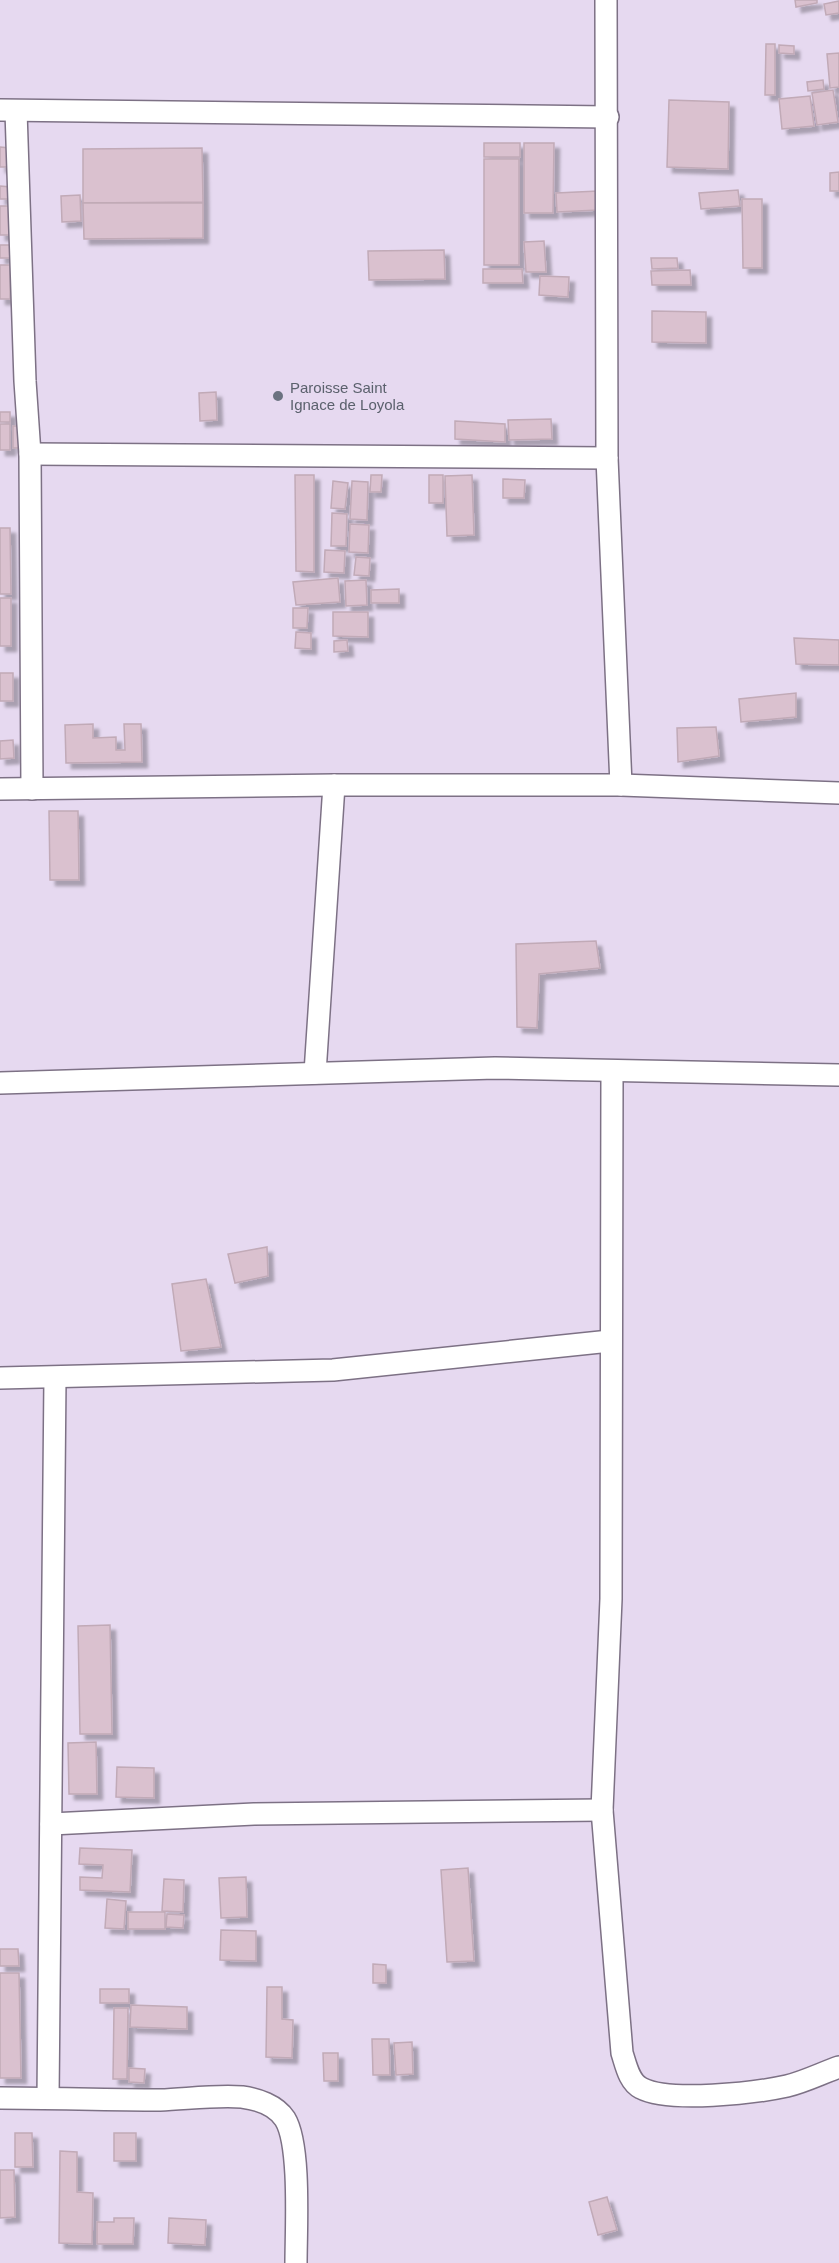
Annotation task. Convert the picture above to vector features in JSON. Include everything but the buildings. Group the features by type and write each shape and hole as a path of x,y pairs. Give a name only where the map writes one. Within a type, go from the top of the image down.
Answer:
{"street":[{"path":"606,0 607,458 621,785"},
{"path":"33,789 30,454 8,110 608,117"},
{"path":"30,454 607,458"},
{"path":"315,1073 334,784"},
{"path":"0,789 334,784 621,785 839,793"},
{"path":"0,1083 495,1068 839,1075"},
{"path":"612,1072 611,1599 602,1810 622,2053 630,2077 639,2088 660,2095 703,2096 788,2086 839,2067"},
{"path":"0,1378 333,1370 610,1341"},
{"path":"48,2098 55,1378"},
{"path":"51,1824 254,1814 602,1810"},
{"path":"0,2098 160,2100 242,2097 275,2108 284,2117 292,2132 296,2184 296,2263"}],"place":[{"name":"Paroisse Saint Ignace de Loyola","path":"278,396"}]}
